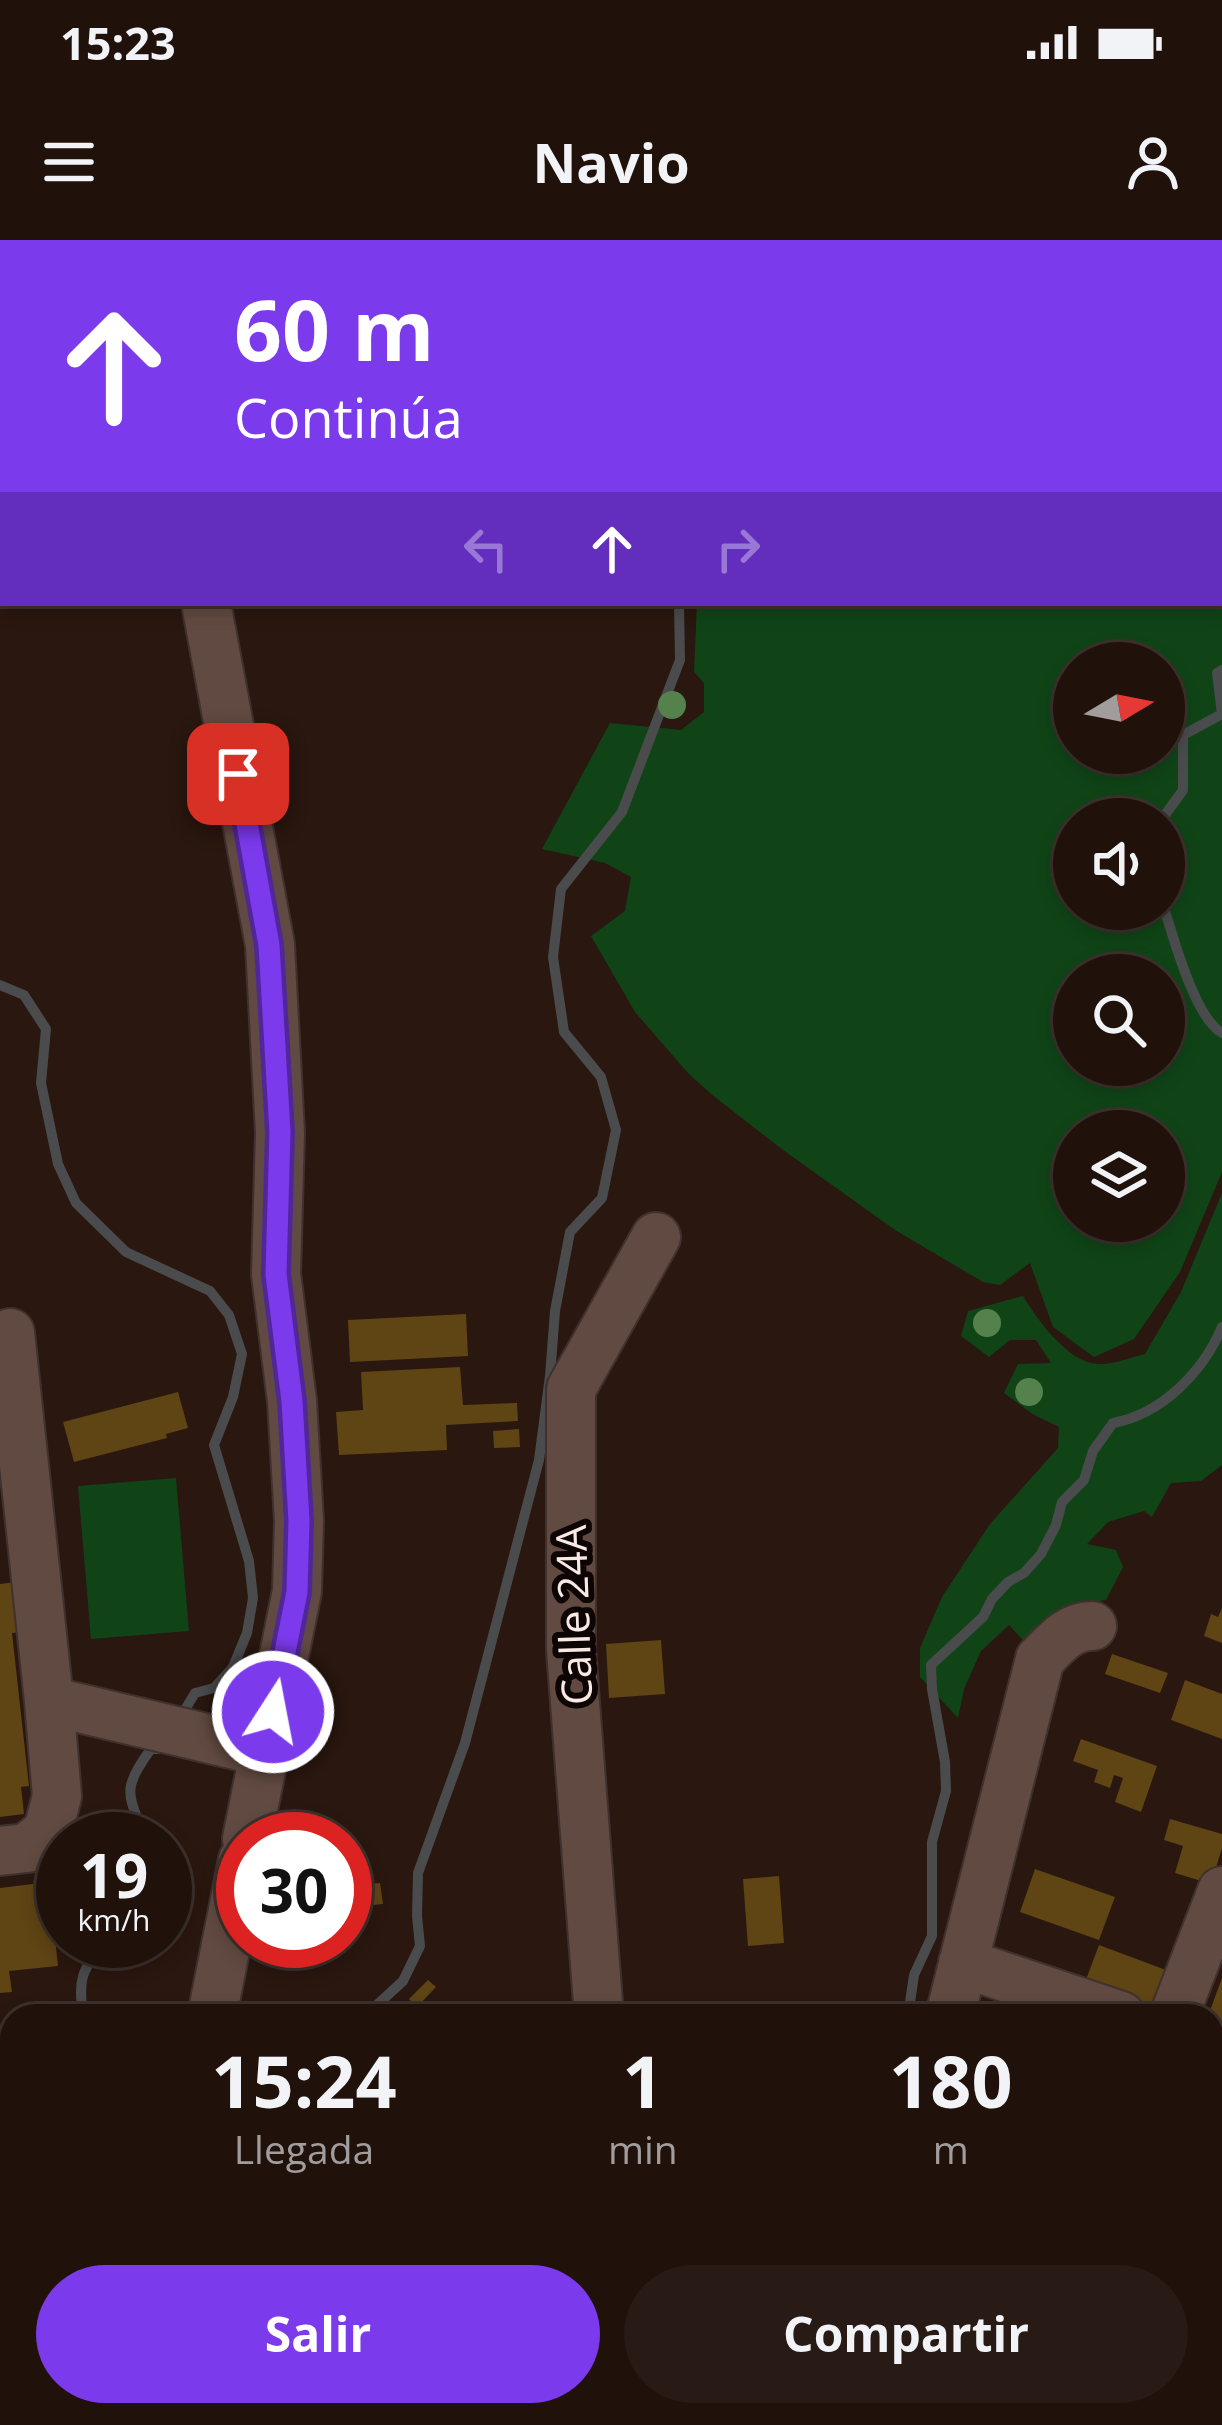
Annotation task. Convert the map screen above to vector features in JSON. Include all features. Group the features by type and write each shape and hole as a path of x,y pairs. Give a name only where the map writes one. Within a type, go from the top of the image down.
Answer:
{"street":[{"path":"207,606 269,945 280,1132 276,1274 292,1401 299,1521 297,1592 253,1812"},
{"name":"Calle 24A","path":"597,2004 571,1650 571,1389 656,1237"},
{"path":"0,1850 27,1848 48,1831 57,1796 10,1333"},
{"path":"953,2004 1040,1659 1067,1633 1092,1626"},
{"path":"50,1701 265,1752"},
{"path":"1179,2004 1222,1891"},
{"path":"963,1963 1085,2004"},
{"path":"214,2004 222,1968"}],"green space":[{"path":"697,606 1222,606 1222,1172 1180,1272 1134,1339 1094,1357 1053,1327 1030,1263 1000,1285 983,1282 895,1230 711,1094 635,1012 591,936 625,911 631,877 605,863 542,849 610,723 681,730 704,712 704,683 694,672"},
{"path":"1222,1193 1222,1465 1201,1481 1171,1483 1152,1517 1144,1511 1108,1522 1087,1544 1116,1550 1123,1567 1106,1600 1060,1608 1048,1644 1032,1650 1009,1625 981,1651 964,1689 958,1718 920,1677 920,1648 942,1597 990,1524 1058,1448 1059,1427 1004,1393 1018,1364 1051,1363 1036,1340 1010,1340 989,1357 961,1336 968,1311 1023,1296 1054,1338 1087,1362 1110,1363 1145,1354 1181,1292"},
{"path":"176,1478 189,1631 91,1639 78,1486"}],"building":[{"path":"466,1314 468,1356 350,1362 348,1320"},
{"path":"460,1367 463,1405 517,1403 518,1421 446,1425 447,1450 339,1455 336,1412 363,1410 361,1372"},
{"path":"178,1392 188,1428 74,1462 63,1422"},
{"path":"519,1429 520,1447 494,1448 493,1431"},
{"path":"16,1582 22,1632 12,1633 29,1786 21,1787 24,1814 0,1817 0,1584"},
{"path":"1222,1608 1222,1643 1204,1636 1211,1614 1218,1617"},
{"path":"661,1640 665,1694 609,1698 606,1644"},
{"path":"1112,1654 1168,1673 1160,1693 1105,1674"},
{"path":"1185,1680 1222,1694 1222,1739 1171,1720"},
{"path":"1081,1739 1157,1766 1141,1812 1115,1802 1123,1778 1114,1775 1110,1788 1094,1782 1098,1770 1073,1761"},
{"path":"1170,1819 1222,1834 1211,1884 1175,1873 1183,1846 1164,1840"},
{"path":"1035,1869 1115,1897 1099,1940 1020,1912"},
{"path":"779,1876 784,1943 748,1946 743,1879"},
{"path":"380,1883 383,1904 372,1905 372,1884"},
{"path":"36,1884 38,1968 9,1971 12,1992 0,1993 0,1888"},
{"path":"1099,1945 1182,1976 1172,2004 1135,2004 1084,1985"},
{"path":"1222,1978 1222,2004 1212,2004"},
{"path":"428,1980 436,1987 420,2004 409,1999"}],"waterway":[{"path":"378,2004 403,1981 420,1946 418,1873 465,1743 539,1460 555,1311 570,1232 602,1198 616,1130 601,1077 564,1032 553,957 561,889 622,812 680,660 679,606"},
{"path":"1177,798 1183,790 1183,735 1222,714 1217,673 1222,670"},
{"path":"1171,930 1194,995 1222,1033"},
{"path":"0,985 24,995 46,1029 41,1083 58,1164 76,1203 126,1252 210,1291 229,1315 242,1354 233,1397 214,1445 249,1561 253,1598 247,1633 233,1667 214,1688 195,1693 180,1718"},
{"path":"910,2004 914,1975 932,1936 932,1842 946,1791 931,1665 983,1617 1008,1582 1041,1554 1062,1502 1084,1480 1093,1451 1113,1423 1148,1411 1179,1388 1204,1360 1222,1327"},
{"path":"135,1812 130,1794 134,1775 151,1749 159,1749"},
{"path":"82,2004 87,1968"}],"route":[{"path":"238,774 269,945 280,1132 276,1274 292,1401 299,1521 297,1592 273,1712"}]}
